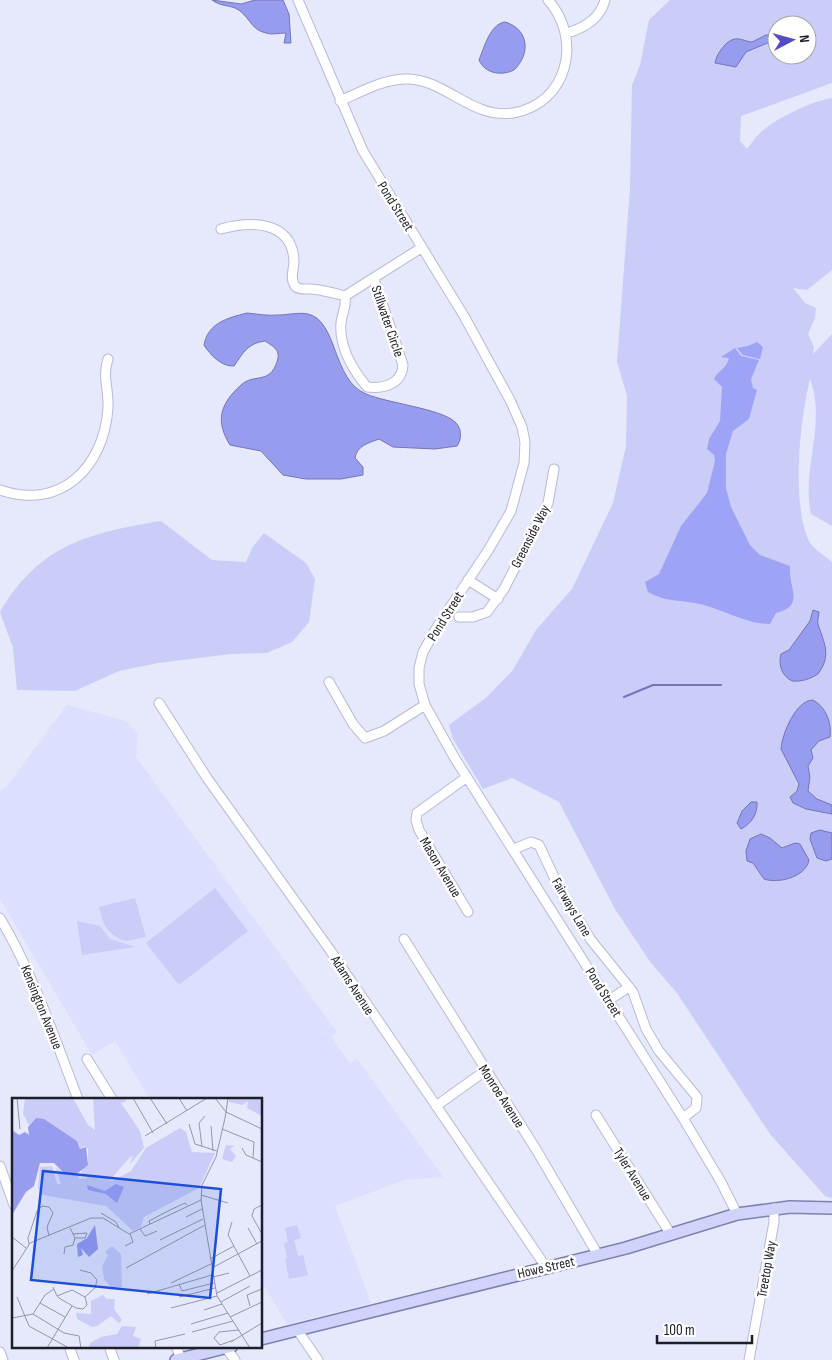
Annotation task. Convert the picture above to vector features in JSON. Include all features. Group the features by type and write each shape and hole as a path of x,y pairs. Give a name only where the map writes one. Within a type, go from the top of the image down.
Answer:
{"main road":[{"name":"Howe Street","path":"262,1339 598,1255 737,1214 774,1208 832,1208"},
{"path":"178,1359 225,1348"}],"street":[{"name":"Pond Street","path":"298,0 340,101 374,170 464,316 510,400 522,427 525,442 523,471 514,504 504,525 437,627 420,660 418,676 424,705 467,777 683,1118 721,1182 737,1214"},
{"path":"340,101 390,81 408,79 425,82 471,106 491,113 523,110 548,95 558,81 567,55 566,33 559,14 548,0"},
{"path":"566,33 589,24 597,15 605,0"},
{"path":"221,229 246,224 266,225 274,228 285,238 291,249 294,260 292,279 295,286 299,289 316,290 345,296 421,248"},
{"name":"Stillwater Circle","path":"345,296 346,303 341,322 342,335 356,374 367,387 379,388 398,380 402,374 403,365 374,279"},
{"path":"0,490 23,496 47,494 69,484 87,468 100,447 107,419 108,397 105,373 108,359"},
{"name":"Greenside Way","path":"459,617 468,618 482,614 492,608 498,599 548,504 554,470"},
{"path":"468,580 498,599"},
{"path":"329,682 353,724 365,738 384,731 424,705"},
{"name":"Adams Avenue","path":"159,703 207,778 330,950 546,1267"},
{"name":"Mason Avenue","path":"467,777 417,813 416,820 419,830 468,912"},
{"name":"Fairways Lane","path":"514,849 531,842 539,844 561,892 591,940 629,987 659,1051 697,1097 696,1108 683,1118"},
{"name":"Kensington Avenue","path":"0,918 17,946 30,974 78,1098"},
{"name":"Monroe Avenue","path":"404,939 538,1154 598,1255"},
{"path":"609,1000 629,987"},
{"path":"87,1059 111,1098"},
{"path":"436,1106 485,1071"},
{"name":"Tyler Avenue","path":"596,1115 670,1233"},
{"path":"0,1166 12,1199"},
{"name":"Treetop Way","path":"749,1360 774,1222 774,1208"},
{"path":"298,1331 318,1360"},
{"path":"70,1348 74,1360"},
{"path":"110,1348 114,1360"},
{"path":"229,1348 235,1360"},
{"path":"0,1352 3,1360"}],"shaded area":[{"path":"212,0 241,4 255,0 283,0 289,14 291,43 284,43 286,33 270,34 256,29 240,11"},
{"path":"670,0 832,0 832,83 741,116 740,141 747,149 759,134 774,122 804,107 832,98 832,270 807,290 793,288 805,303 816,308 815,318 808,334 814,347 813,354 832,334 832,526 811,514 809,480 816,413 815,396 810,379 803,416 799,484 803,525 809,541 816,550 832,562 832,1198 825,1196 770,1134 677,993 651,963 615,909 559,802 512,778 483,789 453,739 449,725 487,697 513,670 536,630 572,589 613,503 626,446 627,396 617,362 630,189 632,85 640,65 649,20"},
{"path":"505,22 519,30 523,36 525,50 523,57 514,70 499,73 485,68 479,60 485,43 495,27"},
{"path":"767,35 767,43 746,52 736,67 715,63 717,56 728,42 739,39 752,42"},
{"path":"247,313 282,315 305,313 318,319 325,327 347,377 355,387 375,397 448,417 457,424 460,430 459,443 457,446 435,449 393,447 379,439 364,446 356,454 355,458 363,467 363,475 341,479 306,479 283,475 261,451 230,445 222,428 221,420 224,406 241,385 270,374 277,362 278,354 276,349 265,341 259,342 250,346 234,366 230,366 217,360 204,345 206,338 214,327 232,317"},
{"path":"757,342 763,347 760,359 743,355 737,348 748,346"},
{"path":"735,348 741,356 759,360 751,379 753,388 757,390 749,419 733,431 726,454 726,488 731,507 750,545 760,555 790,566 794,595 791,606 776,613 770,624 754,622 700,604 661,598 648,592 645,582 659,574 681,526 707,493 715,461 714,455 707,449 709,439 720,421 722,387 714,379 726,365 729,358 721,357"},
{"path":"161,521 212,560 246,562 252,548 264,533 306,563 315,579 309,622 292,642 267,653 231,654 158,663 119,671 75,691 17,690 13,648 0,612 15,589 50,556 68,546 89,537 111,531"},
{"path":"813,610 819,612 818,622 826,649 825,661 818,674 805,680 792,681 782,670 781,654 789,650 810,621"},
{"path":"813,700 825,711 829,721 830,737 819,741 811,750 813,758 808,766 810,777 808,791 817,799 832,805 832,814 806,809 793,803 790,797 797,791 799,784 781,749 784,735 791,719 801,706 807,701"},
{"path":"67,705 126,721 138,735 136,757 337,1032 331,1037 350,1064 357,1059 443,1177 404,1180 335,1206 371,1303 287,1324 262,1283 262,1098 149,1098 115,1041 92,1055 0,899 0,791 7,786"},
{"path":"751,802 757,802 755,814 751,821 741,829 737,823 742,811"},
{"path":"820,830 832,833 832,859 826,861 817,858 810,839 811,833"},
{"path":"761,834 770,838 782,848 795,843 800,844 809,860 807,866 803,871 791,878 777,881 764,879 753,863 747,861 746,851 750,839"},
{"path":"215,888 248,931 179,985 146,943"},
{"path":"135,898 146,937 126,941 114,936 107,929 99,907"},
{"path":"77,921 100,926 110,939 135,947 82,955"},
{"path":"297,1225 301,1238 294,1240 298,1256 303,1255 308,1275 289,1279 285,1259 287,1258 284,1243 288,1242 285,1228"}],"waterway":[{"path":"624,697 653,685 721,685"}]}
